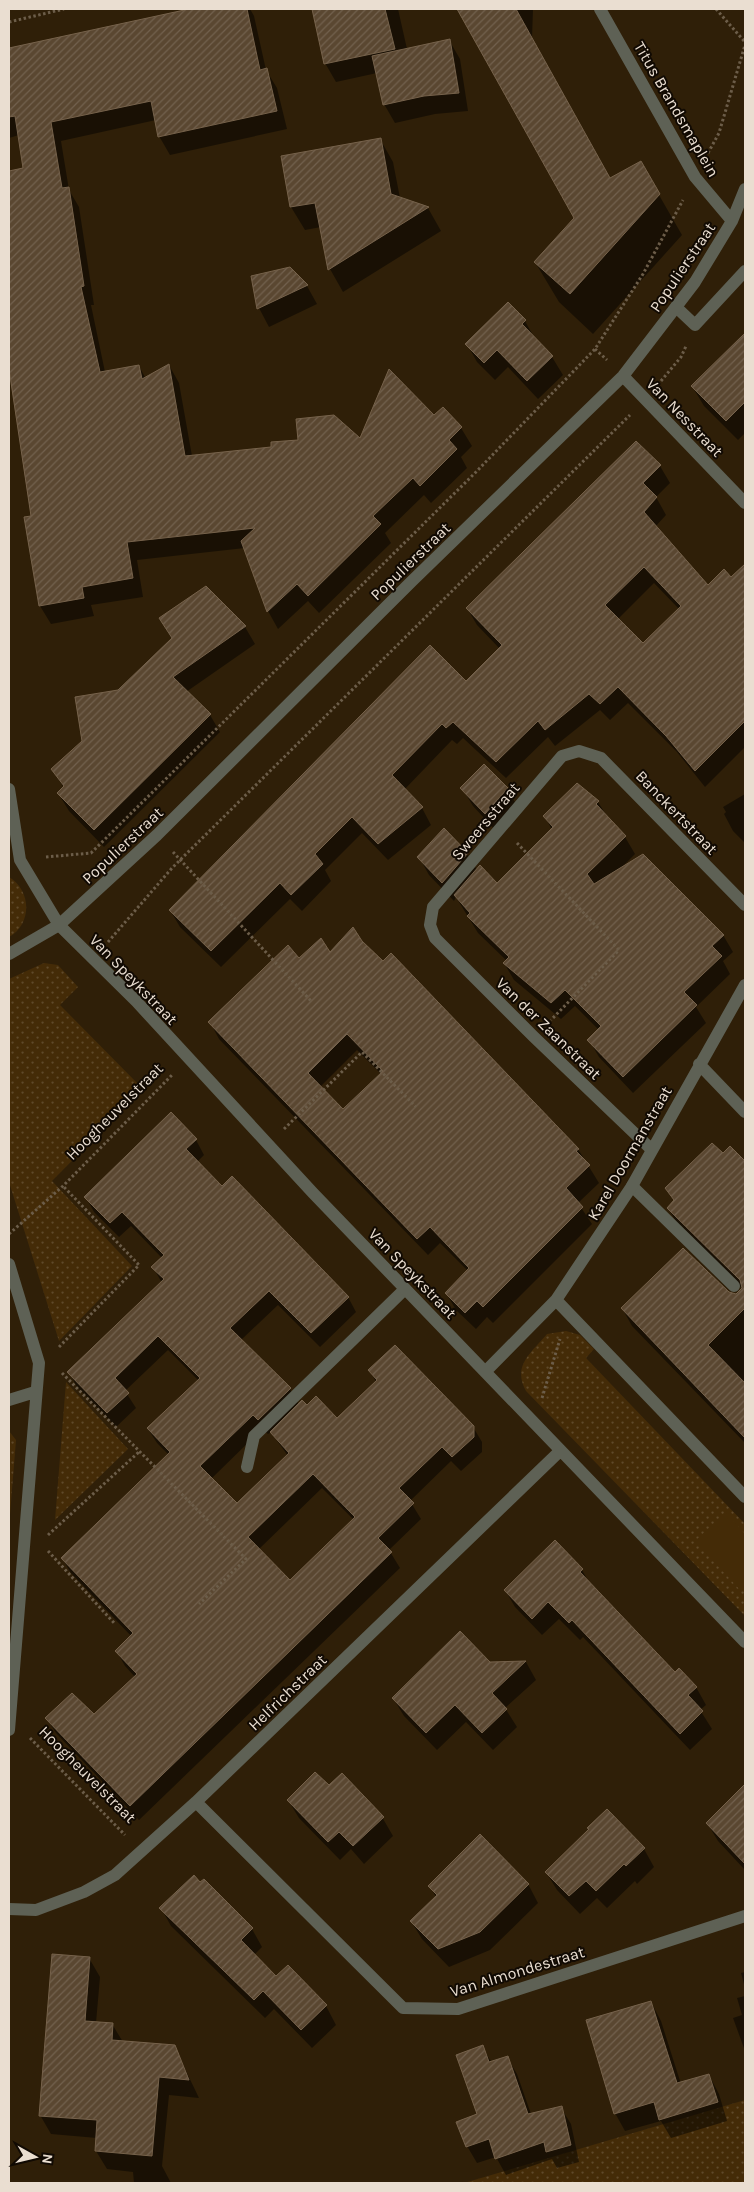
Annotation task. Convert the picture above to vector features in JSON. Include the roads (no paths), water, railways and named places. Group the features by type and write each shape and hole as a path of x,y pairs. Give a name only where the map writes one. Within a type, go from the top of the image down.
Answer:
{"street":[{"name":"Titus Brandsmaplein","path":"600,9 695,177 732,221"},
{"name":"Populierstraat","path":"9,954 59,926 157,835 412,581 623,376 696,282 732,221 745,189"},
{"path":"676,307 695,324 745,271"},
{"name":"Van Nesstraat","path":"623,376 745,503"},
{"name":"Sweersstraat","path":"430,925 433,907 502,826 562,756 579,751"},
{"name":"Banckertstraat","path":"579,751 601,758 745,905"},
{"path":"9,789 14,860"},
{"name":"Van Speykstraat","path":"14,860 59,926 93,959 560,1452 745,1642"},
{"name":"Van der Zaanstraat","path":"430,925 435,938 534,1037 652,1150"},
{"name":"Karel Doormanstraat","path":"485,1372 556,1300 632,1186 745,985"},
{"path":"699,1064 745,1112"},
{"path":"632,1186 734,1286"},
{"path":"9,1264 39,1363 35,1392 9,1728"},
{"path":"248,1467 254,1436 405,1289"},
{"path":"556,1300 745,1497"},
{"path":"9,1400 35,1392"},
{"name":"Helfrichstraat","path":"9,1909 36,1910 84,1892 115,1875 196,1802 560,1452"},
{"name":"Van Almondestraat","path":"196,1802 402,2008 458,2009 745,1916"}]}
